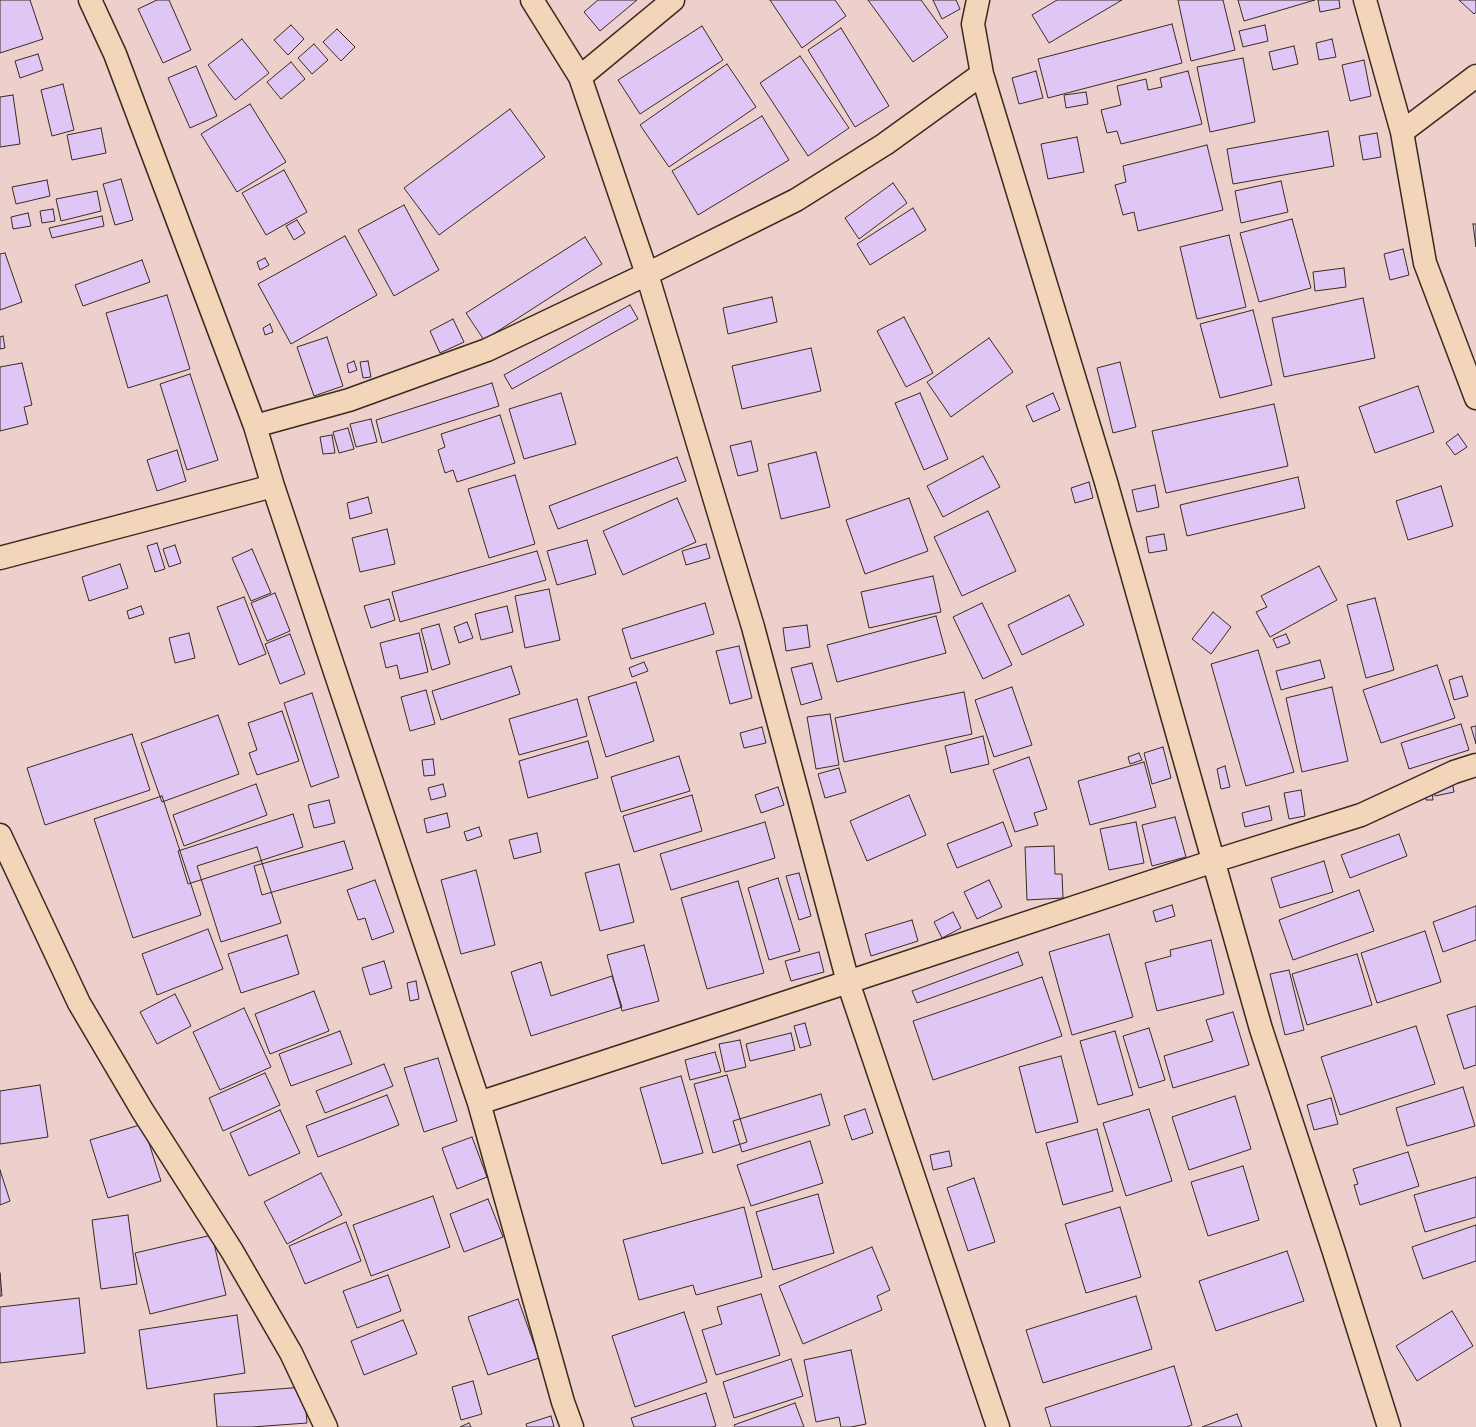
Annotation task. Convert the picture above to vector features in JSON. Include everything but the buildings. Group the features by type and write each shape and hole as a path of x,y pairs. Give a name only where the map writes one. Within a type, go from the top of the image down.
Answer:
{"street":[{"path":"90,0 115,54 255,426 273,486 479,1103 561,1394 572,1427"},
{"path":"532,0 580,77 647,274 753,627 848,982 998,1427"},
{"path":"580,77 673,0"},
{"path":"978,0 973,24 982,74 1106,482 1261,1029 1334,1252 1389,1427"},
{"path":"1365,0 1402,132 1425,263 1476,398"},
{"path":"255,426 349,400 486,350 647,274 796,200 885,144 982,74"},
{"path":"1402,132 1476,76"},
{"path":"0,558 273,486"},
{"path":"479,1103 1214,861 1361,815 1454,772 1476,765"},
{"path":"0,835 79,1004 142,1110 232,1251 291,1353 326,1427"}]}
